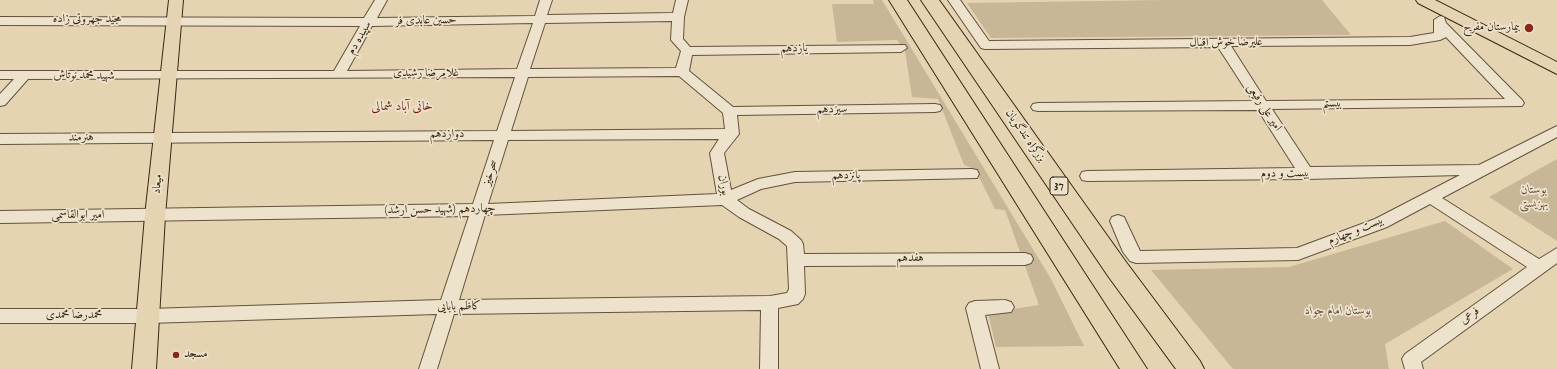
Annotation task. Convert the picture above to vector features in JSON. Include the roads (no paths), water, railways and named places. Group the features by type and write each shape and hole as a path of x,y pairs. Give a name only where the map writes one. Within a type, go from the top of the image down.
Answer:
{"highway":[{"path":"898,0 1134,369"},
{"name":"بزرگراه تندگویان","path":"930,0 1117,269 1191,369"}],"main road":[{"name":"میعاد","path":"144,369 155,216 176,0"},
{"path":"1423,0 1557,69"}],"street":[{"name":"سپیده دم","path":"338,75 382,0"},
{"name":"سحرخیز","path":"428,369 546,0"},
{"path":"682,0 678,17 677,40 678,44 686,50 682,72 730,111 732,134"},
{"name":"علیرضا خوش اقبال","path":"954,0 985,45 1410,41 1440,36 1440,24"},
{"path":"1440,9 1440,24"},
{"name":"حسین عابدی‌ فر","path":"174,20 369,22 678,17"},
{"name":"مجید جهروتی زاده","path":"0,21 174,20"},
{"name":"بیستم","path":"1038,107 1517,103 1440,24"},
{"name":"امیر علی رفیعی","path":"1222,43 1307,174"},
{"name":"یازدهم","path":"686,50 901,48"},
{"name":"غلامرضا رشیدی","path":"169,76 682,72"},
{"name":"شهید محمد نوتاش","path":"0,75 169,76"},
{"path":"0,102 25,75"},
{"name":"سیزدهم","path":"730,111 935,108"},
{"name":"بیست و چهارم","path":"1118,221 1131,252 1136,257 1298,254 1381,223 1557,131"},
{"name":"دوازدهم","path":"163,137 732,134"},
{"name":"بوران","path":"732,134 719,148 717,153 724,199 744,213 792,240 795,244 797,294 792,299 770,303"},
{"name":"هنرمند","path":"0,139 163,137"},
{"name":"بیست و دوم","path":"1087,176 1307,174 1482,170"},
{"name":"پانزدهم","path":"724,199 758,184 795,177 972,174"},
{"path":"1430,197 1539,267"},
{"name":"چهاردهم (شهید حسن ارشد)","path":"155,216 479,210 724,199"},
{"name":"امیر ابوالقاسمی","path":"0,217 155,216"},
{"name":"فرعی","path":"1414,369 1411,359 1557,254"},
{"name":"هفدهم","path":"795,260 1025,259"},
{"path":"769,369 770,303"},
{"name":"کاظم بابایی","path":"148,316 448,307 770,303"},
{"path":"990,369 975,308 1005,307"},
{"name":"محمدرضا محمدی","path":"0,316 148,316"}],"place":[{"name":"بیمارستان مفرح","path":"1529,28"},
{"name":"مسجد","path":"176,355"}],"district":[{"name":"خانی آباد شمالی","path":"402,107"}],"park label":[{"name":"بوستان بهزیستی","path":"1534,198"},
{"name":"بوستان امام جواد","path":"1338,312"}]}
